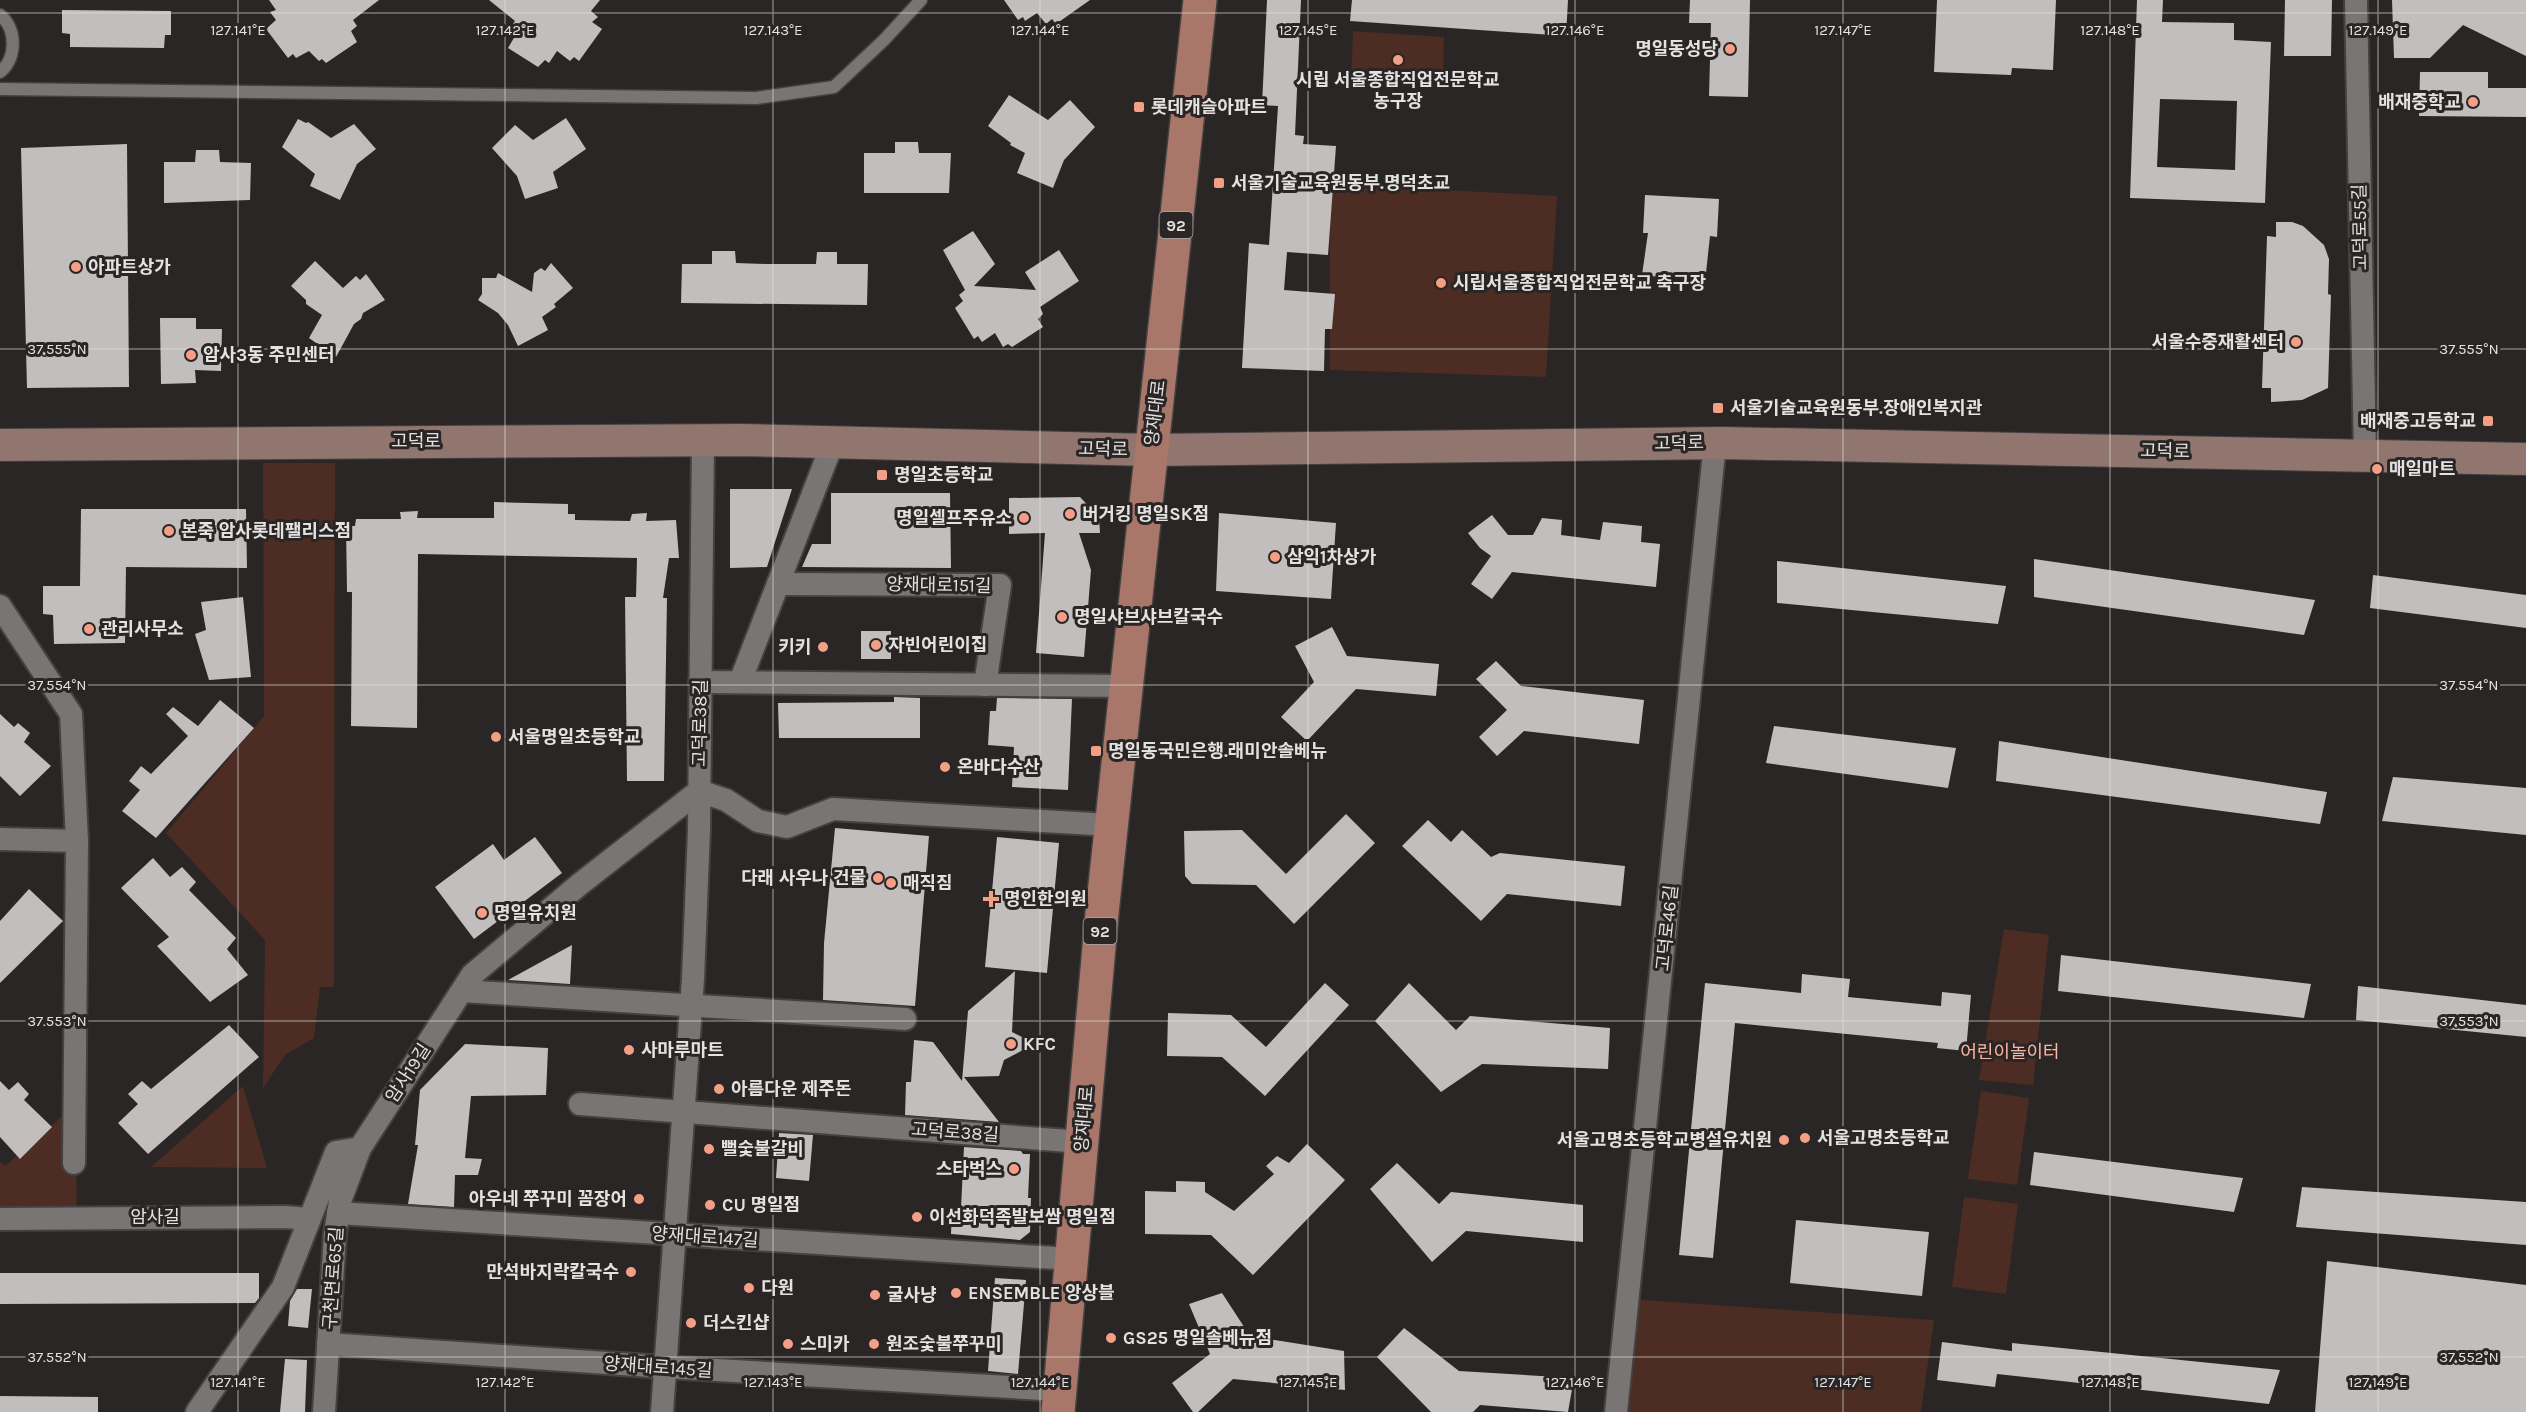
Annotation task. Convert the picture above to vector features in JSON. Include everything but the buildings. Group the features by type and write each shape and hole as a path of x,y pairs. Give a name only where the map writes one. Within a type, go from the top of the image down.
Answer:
{"main road":[{"name":"양재대로","path":"1059,1401 1111,825 1200,0"},
{"name":"고덕로","path":"0,445 703,440 1151,450 1715,443 2526,459"}],"street":[{"name":"고덕로55길","path":"2356,0 2365,455"},
{"name":"고덕로38길","path":"662,1412 691,1006 699,791 703,440"},
{"path":"740,682 833,442"},
{"name":"고덕로46길","path":"1616,1412 1715,443"},
{"name":"양재대로151길","path":"778,584 1000,585 985,685"},
{"path":"0,606 71,714 77,841 74,1163"},
{"path":"700,682 1126,686"},
{"path":"699,791 726,800 759,820 787,827 833,809 1111,825"},
{"name":"암사19길","path":"360,1148 472,975 580,884 699,791"},
{"path":"0,839 77,841"},
{"path":"462,991 905,1019"},
{"name":"고덕로38길","path":"580,1104 1082,1142"},
{"path":"197,1412 283,1287 336,1152 360,1148"},
{"name":"구천면로65길","path":"324,1412 338,1213 340,1201 360,1148"},
{"name":"양재대로147길","path":"338,1213 1072,1259"},
{"name":"암사길","path":"0,1219 240,1217 309,1219"},
{"name":"양재대로145길","path":"328,1344 665,1367 1059,1401"}],"lane":[{"path":"0,88 756,98 834,87 884,40 921,0"},
{"path":"0,15 6,20 12,37 13,55 0,72"}],"green space":[{"name":"시립 서울종합직업전문학교 농구장","path":"1353,31 1444,37 1443,89 1351,83"},
{"name":"시립서울종합직업전문학교 축구장","path":"1330,184 1557,196 1546,377 1330,370"},
{"path":"263,463 335,463 334,987 320,987 314,1038 285,1055 263,1088 265,940 166,833 264,716"},
{"name":"어린이놀이터","path":"2004,929 2049,935 2033,1085 1979,1080"},
{"path":"243,1086 267,1168 151,1167"},
{"path":"1981,1091 2029,1098 2017,1185 1968,1179"},
{"path":"75,1105 77,1217 0,1219 0,1162 5,1166"},
{"path":"1964,1197 2018,1204 2006,1294 1952,1287"},
{"path":"1628,1299 1934,1320 1921,1412 1616,1412"}],"place":[{"name":"명일동성당","path":"1730,49"},
{"name":"시립 서울종합직업전문학교 농구장","path":"1398,60"},
{"name":"배재중학교","path":"2473,102"},
{"name":"롯데캐슬아파트","path":"1139,107"},
{"name":"서울기술교육원동부.명덕초교","path":"1219,183"},
{"name":"아파트상가","path":"76,267"},
{"name":"시립서울종합직업전문학교 축구장","path":"1441,283"},
{"name":"서울수중재활센터","path":"2296,342"},
{"name":"암사3동 주민센터","path":"191,355"},
{"name":"서울기술교육원동부.장애인복지관","path":"1718,408"},
{"name":"배재중고등학교","path":"2488,421"},
{"name":"매일마트","path":"2377,469"},
{"name":"명일초등학교","path":"882,475"},
{"name":"버거킹 명일SK점","path":"1070,514"},
{"name":"명일셀프주유소","path":"1024,518"},
{"name":"본죽 암사롯데팰리스점","path":"169,531"},
{"name":"삼익1차상가","path":"1275,557"},
{"name":"명일샤브샤브칼국수","path":"1062,617"},
{"name":"관리사무소","path":"89,629"},
{"name":"자빈어린이집","path":"876,645"},
{"name":"키키","path":"823,647"},
{"name":"서울명일초등학교","path":"496,737"},
{"name":"명일동국민은행.래미안솔베뉴","path":"1096,751"},
{"name":"온바다수산","path":"945,767"},
{"name":"다래 사우나 건물","path":"878,878"},
{"name":"매직짐","path":"891,883"},
{"name":"명인한의원","path":"991,899"},
{"name":"명일유치원","path":"482,913"},
{"name":"KFC","path":"1011,1044"},
{"name":"사마루마트","path":"629,1050"},
{"name":"아름다운 제주돈","path":"719,1089"},
{"name":"서울고명초등학교","path":"1805,1138"},
{"name":"서울고명초등학교병설유치원","path":"1784,1140"},
{"name":"뻘숯불갈비","path":"709,1149"},
{"name":"스타벅스","path":"1014,1169"},
{"name":"아우네 쭈꾸미 꼼장어","path":"639,1199"},
{"name":"CU 명일점","path":"710,1205"},
{"name":"이선화덕족발보쌈 명일점","path":"917,1217"},
{"name":"만석바지락칼국수","path":"631,1272"},
{"name":"다원","path":"749,1288"},
{"name":"ENSEMBLE 앙상블","path":"956,1293"},
{"name":"굴사냥","path":"875,1295"},
{"name":"더스킨샵","path":"691,1323"},
{"name":"GS25 명일솔베뉴점","path":"1111,1338"},
{"name":"스미카","path":"788,1344"},
{"name":"원조숯불쭈꾸미","path":"874,1344"}]}
